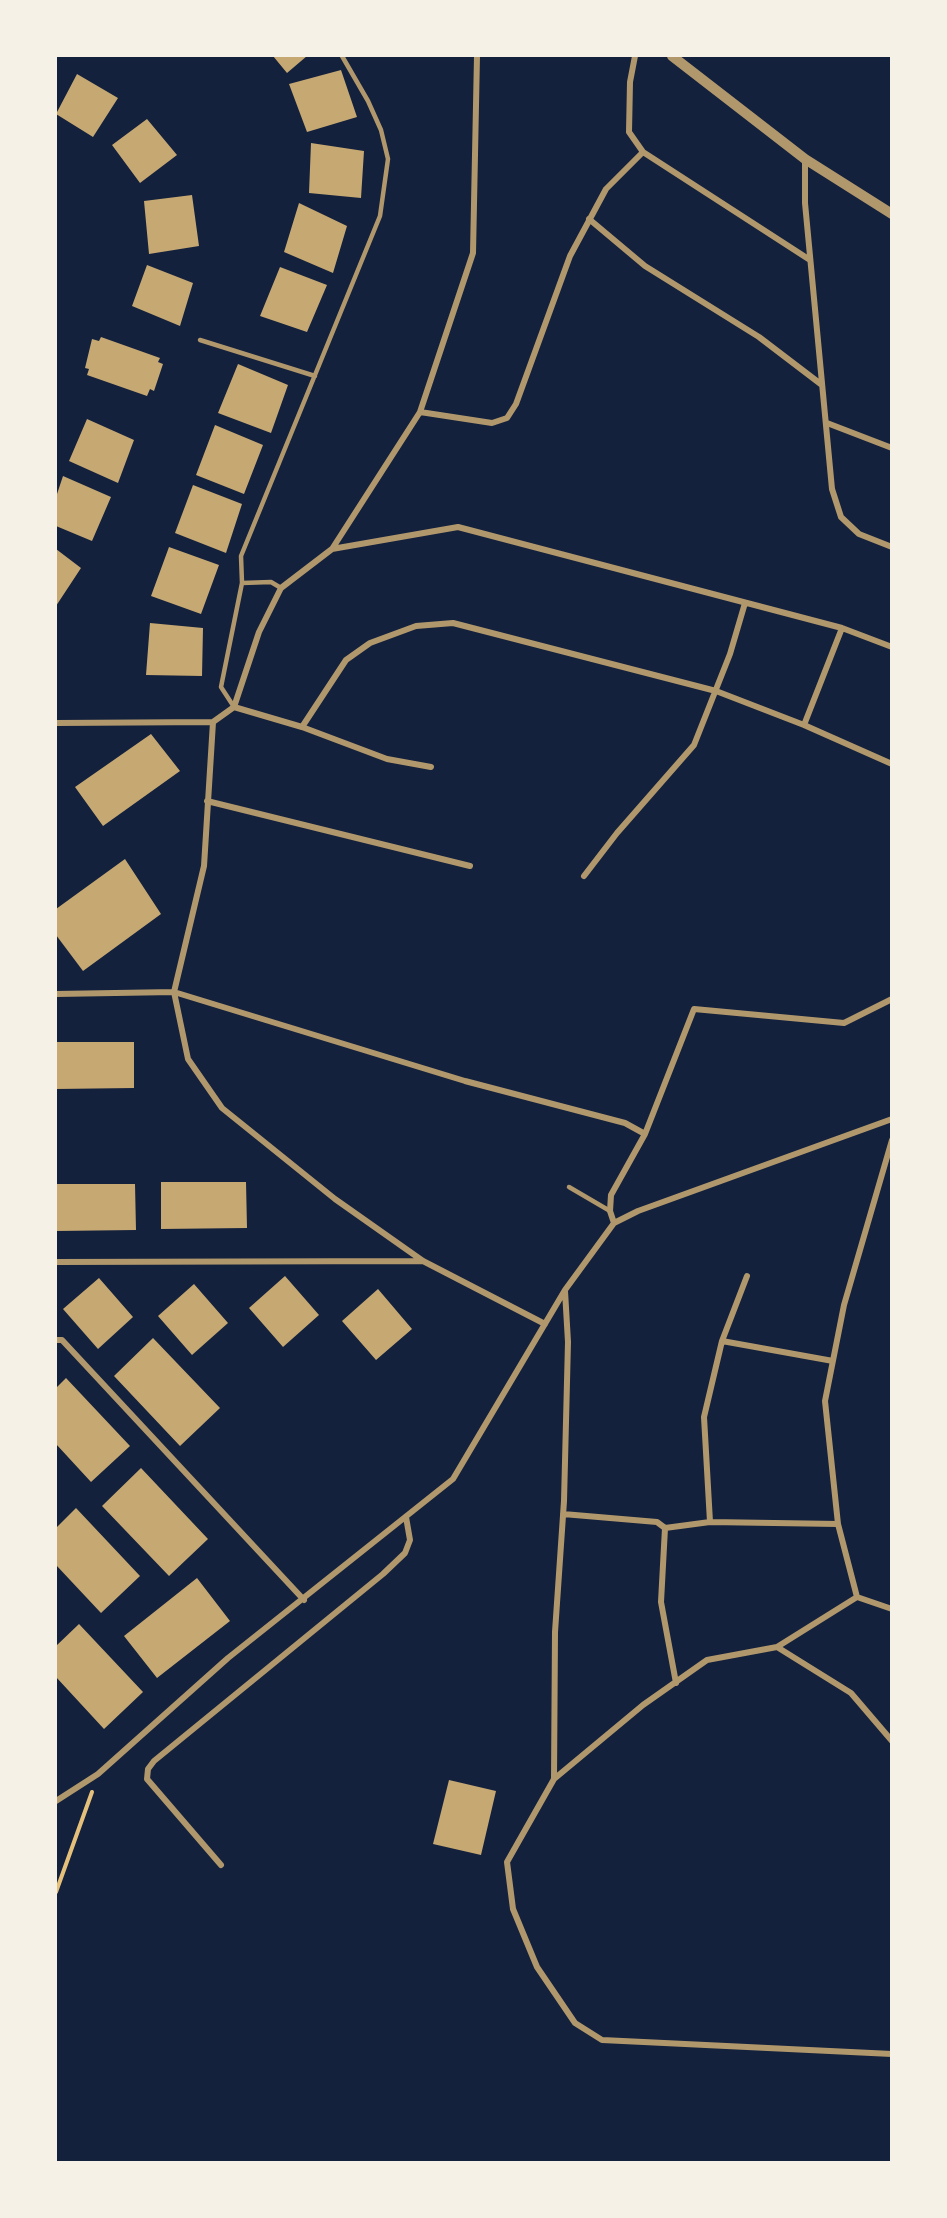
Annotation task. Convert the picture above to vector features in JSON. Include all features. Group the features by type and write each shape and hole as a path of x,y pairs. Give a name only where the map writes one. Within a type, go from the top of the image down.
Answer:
{"street":[{"path":"56,723 213,722 234,707 259,632 281,588 332,549 420,412 473,253 477,56"},
{"path":"634,56 630,82 629,132 643,152 810,260"},
{"path":"672,56 806,159 891,214"},
{"path":"420,412 492,423 507,418 516,404 570,256 606,189 643,152"},
{"path":"806,159 805,202 832,489 841,517 859,534 891,547"},
{"path":"589,219 645,266 759,337 822,385"},
{"path":"827,423 891,447"},
{"path":"332,549 458,527 842,628 891,647"},
{"path":"584,876 617,833 694,745 730,654 745,603"},
{"path":"302,727 346,660 370,643 416,626 453,623 716,691 804,725 891,764"},
{"path":"804,725 842,628"},
{"path":"234,707 302,727 387,759 431,767"},
{"path":"213,722 204,866 174,992 188,1059 222,1108 335,1199 423,1261 545,1324"},
{"path":"207,801 470,866"},
{"path":"56,994 174,992 465,1081 625,1123 645,1134"},
{"path":"614,1223 610,1211 611,1195 645,1134 693,1009 844,1023 891,999"},
{"path":"56,1801 98,1774 228,1658 304,1600 453,1479 565,1290 614,1223 638,1211 891,1119"},
{"path":"857,1598 838,1524 825,1401 844,1305 891,1140"},
{"path":"56,1262 423,1261"},
{"path":"710,1522 704,1417 722,1341 747,1276"},
{"path":"554,1779 555,1632 563,1514 568,1342 565,1290"},
{"path":"56,1340 62,1340 304,1600"},
{"path":"722,1341 833,1361"},
{"path":"563,1514 657,1522 665,1528 710,1522 838,1524"},
{"path":"221,1865 147,1779 148,1769 154,1761 383,1574 405,1552 410,1540 406,1518"},
{"path":"665,1528 661,1602 676,1683"},
{"path":"891,1609 857,1598 777,1647 708,1660 643,1706 554,1779 507,1862 513,1909 537,1967 574,2023 602,2040 891,2054"},
{"path":"777,1647 851,1693 891,1741"}],"lane":[{"path":"234,707 221,687 242,584 241,556 380,216 388,159 381,130 368,101 342,56"},
{"path":"200,339 315,376"},
{"path":"242,584 271,582 281,588"},
{"path":"569,1187 610,1211"}],"path":[{"path":"56,1892 81,1828 98,1774"}],"building":[{"path":"273,56 307,56 287,73"},
{"path":"341,70 357,117 307,132 289,84"},
{"path":"77,74 118,98 93,137 56,114"},
{"path":"147,119 177,155 140,183 112,145"},
{"path":"311,143 364,151 361,198 309,193"},
{"path":"192,195 199,246 149,254 144,201"},
{"path":"299,203 347,226 333,273 284,252"},
{"path":"147,265 193,283 180,326 132,306"},
{"path":"280,267 327,285 307,332 260,316"},
{"path":"101,337 160,358 158,362 163,364 154,391 150,389 147,396 87,375 89,369 85,368 92,339 99,341"},
{"path":"238,364 288,385 271,433 218,413"},
{"path":"87,419 134,440 118,483 69,461"},
{"path":"215,425 263,445 244,494 196,475"},
{"path":"63,476 111,497 92,541 56,526 56,497"},
{"path":"193,485 242,504 226,553 175,533"},
{"path":"169,547 219,565 201,614 151,596"},
{"path":"56,549 81,568 56,606"},
{"path":"150,623 203,628 202,676 146,675"},
{"path":"151,734 180,771 103,826 75,787"},
{"path":"125,859 161,914 83,971 56,935 56,909"},
{"path":"56,1042 134,1042 134,1088 56,1089"},
{"path":"161,1182 246,1182 247,1228 161,1229"},
{"path":"56,1184 135,1184 136,1230 56,1231"},
{"path":"285,1276 319,1315 283,1347 249,1308"},
{"path":"99,1278 133,1317 98,1349 63,1309"},
{"path":"194,1284 228,1323 192,1355 158,1316"},
{"path":"378,1289 412,1329 376,1360 342,1321"},
{"path":"153,1338 220,1408 180,1446 114,1376"},
{"path":"66,1378 130,1446 91,1482 56,1444 56,1388"},
{"path":"141,1468 208,1539 169,1576 102,1506"},
{"path":"76,1508 140,1576 101,1613 56,1565 56,1528"},
{"path":"197,1578 230,1621 157,1678 124,1636"},
{"path":"79,1624 143,1692 104,1729 56,1677 56,1646"},
{"path":"449,1780 496,1791 481,1855 433,1844"}]}
